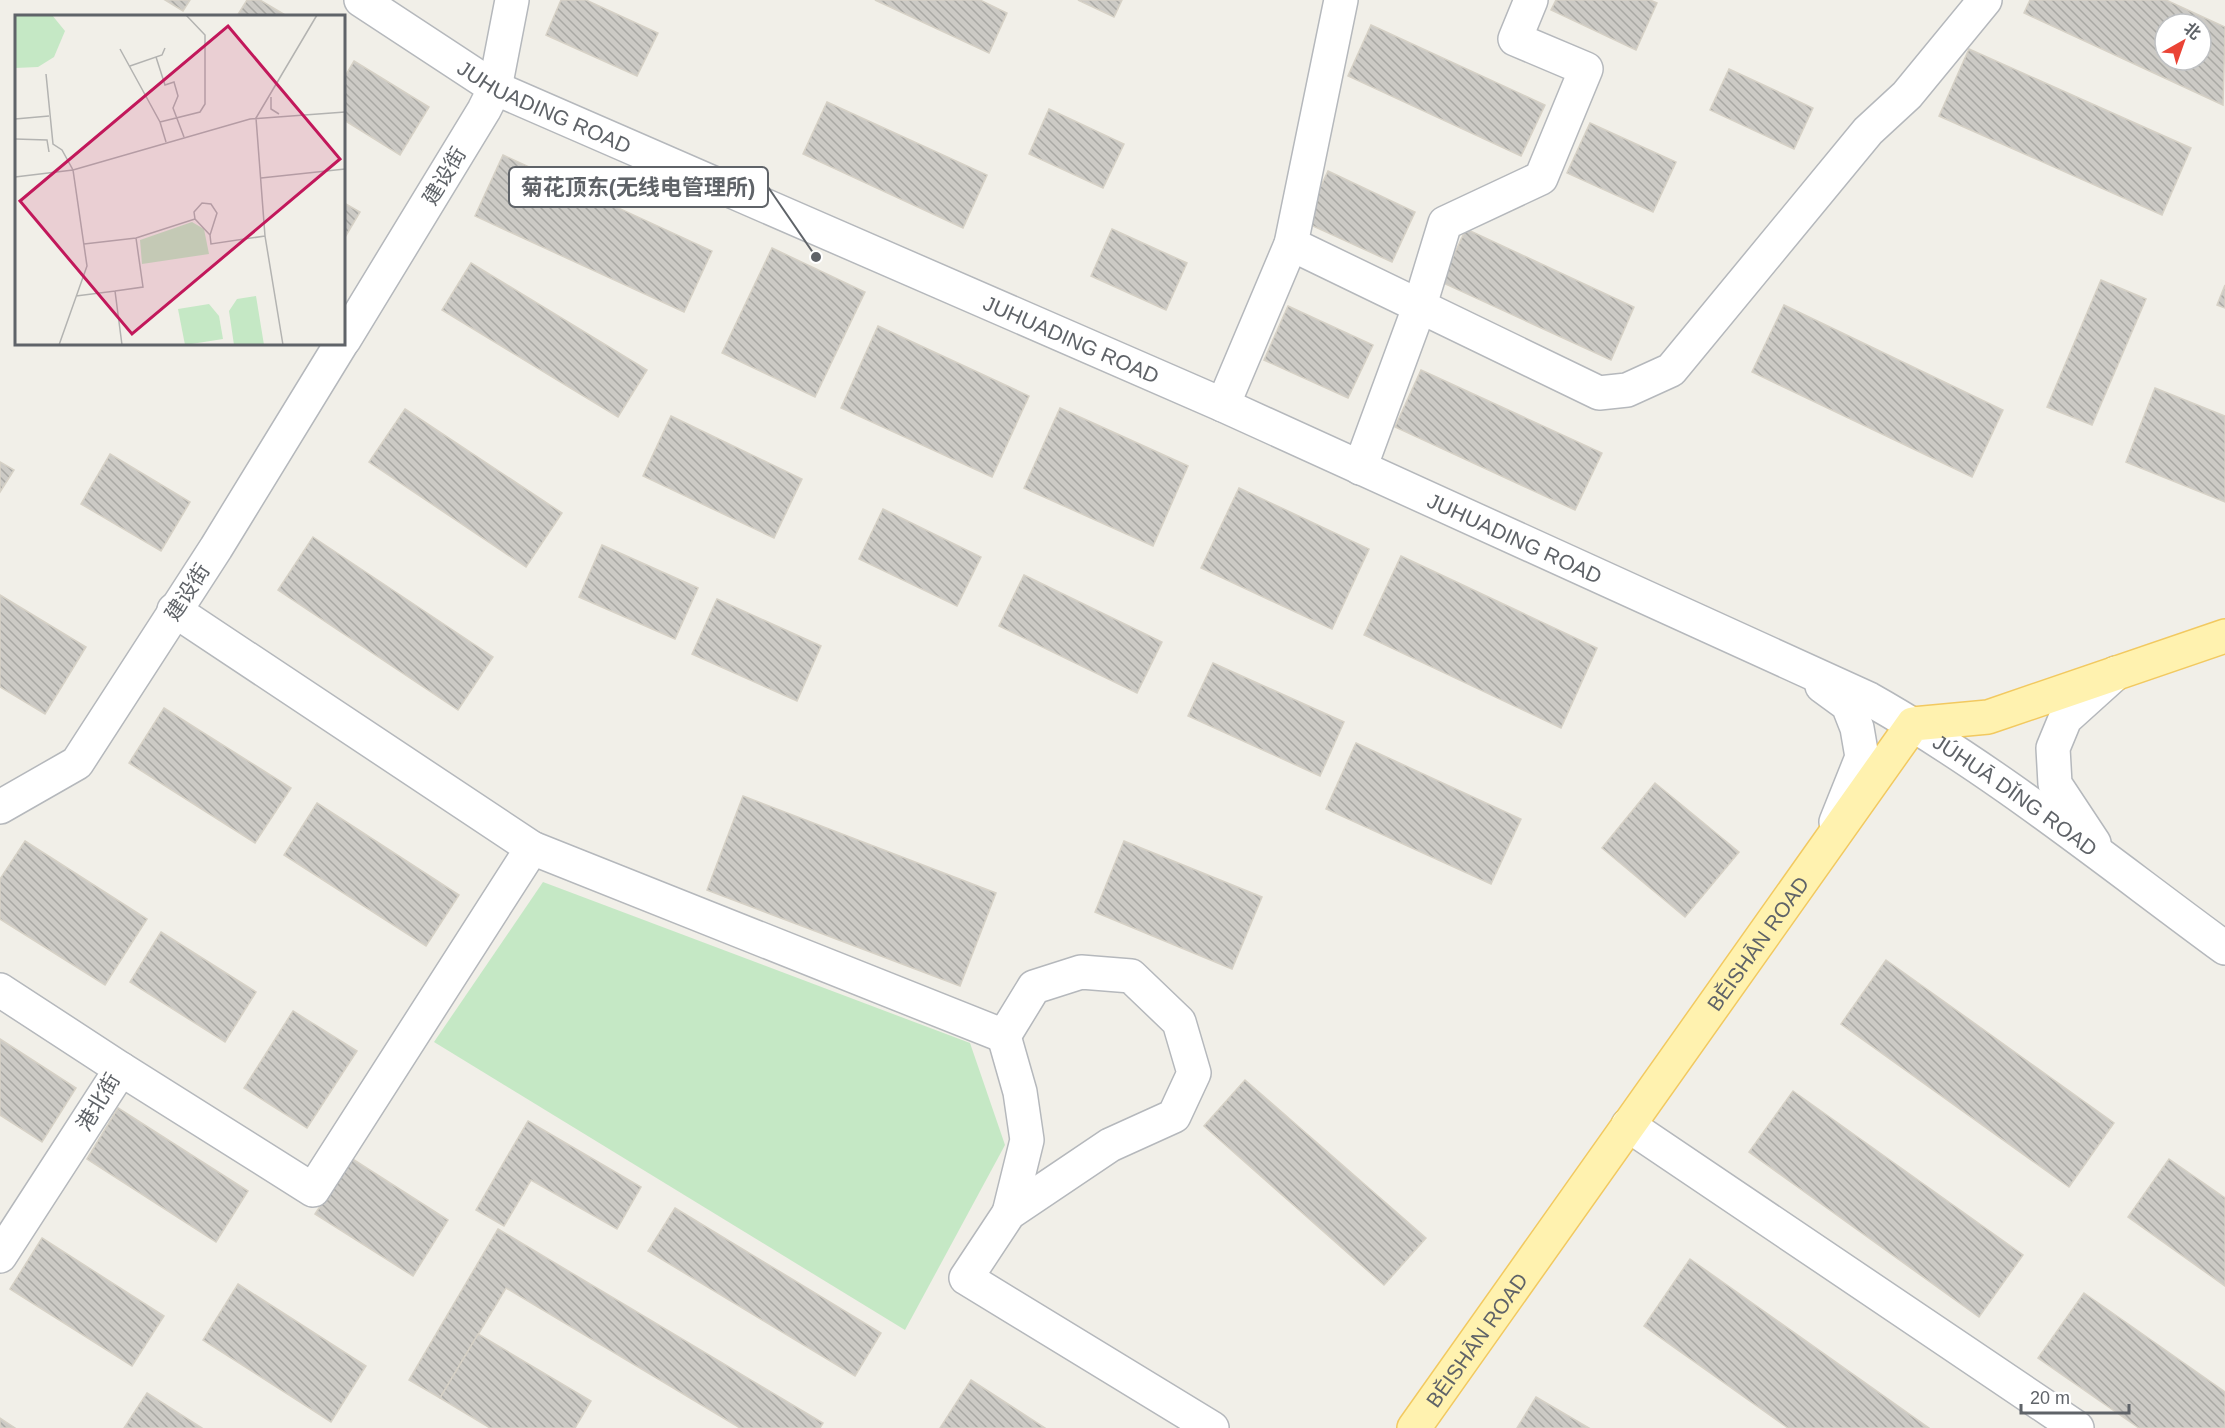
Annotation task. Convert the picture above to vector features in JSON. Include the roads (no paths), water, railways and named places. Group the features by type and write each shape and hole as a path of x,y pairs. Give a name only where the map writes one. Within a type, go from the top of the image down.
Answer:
{"main road":[{"path":"1913,724 1988,717 2225,636"},
{"name":"BĚISHĀN ROAD","path":"1414,1428 1913,724"}],"street":[{"name":"JUHUADING ROAD","path":"361,0 495,88 1223,405 1792,664"},
{"name":"建设街","path":"345,337 484,110 495,88 512,0"},
{"path":"1223,405 1291,244 1341,0"},
{"path":"1360,468 1420,305 1445,223 1541,178 1586,69 1515,39 1531,0"},
{"path":"1291,244 1599,393 1627,390 1671,370 1868,132 1907,95 1985,0"},
{"name":"建设街","path":"0,807 77,763 216,548 340,345"},
{"path":"174,610 531,848 1004,1036"},
{"path":"1792,664 1848,705 1857,728 1862,757 1827,845"},
{"name":"JÚHUĀ DǏNG ROAD","path":"1792,664 1869,699 1913,724 2225,948"},
{"path":"2107,862 2055,783 2053,748 2065,719 2116,673"},
{"path":"121,1069 313,1190 531,848"},
{"path":"1009,1213 1110,1145 1174,1116 1194,1073 1179,1022 1131,976 1081,972 1034,987 1004,1036 1020,1092 1027,1140 1009,1213 966,1278 1212,1428"},
{"name":"港北街","path":"0,990 121,1069 0,1256"},
{"path":"1628,1125 2077,1428"}],"place":[{"name":"菊花顶东(无线电管理所)","path":"816,257"}]}
